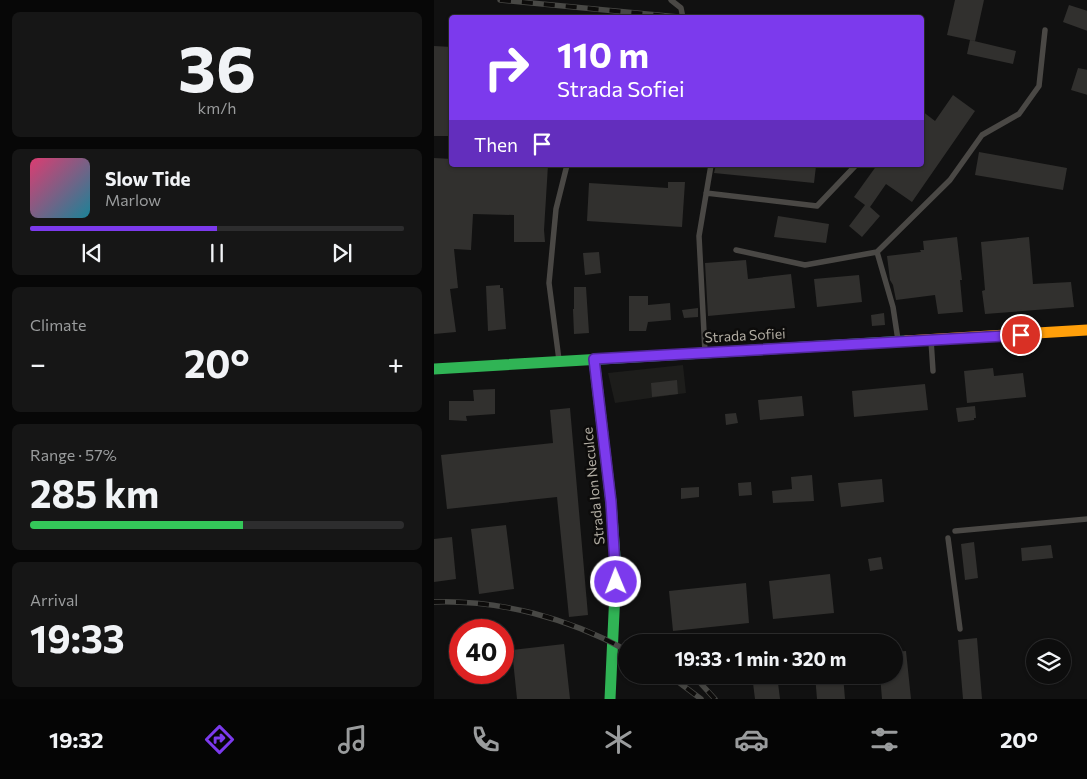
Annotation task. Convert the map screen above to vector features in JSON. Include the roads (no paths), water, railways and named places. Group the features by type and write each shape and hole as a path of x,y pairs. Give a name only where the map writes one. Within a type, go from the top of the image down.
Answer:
{"street":[{"name":"Strada Sofiei","path":"434,369 559,360 1087,330"},
{"name":"Strada Ion Neculce","path":"594,359 611,502 616,570 610,699"}],"lane":[{"path":"671,0 681,8 682,15"},
{"path":"736,250 805,265 877,252 950,180 982,135 1019,114 1039,86 1045,30"},
{"path":"559,360 549,283 556,209 566,167"},
{"path":"705,353 699,236 711,167"},
{"path":"706,193 817,206 854,167"},
{"path":"877,252 893,306 898,342"},
{"path":"931,340 933,371"},
{"path":"955,531 1087,519"},
{"path":"948,538 960,630"}],"railway":[{"path":"500,0 658,15"},
{"path":"434,602 484,604 533,613 581,629 618,646"},
{"path":"681,684 701,699"},
{"path":"701,684 715,699"}]}
